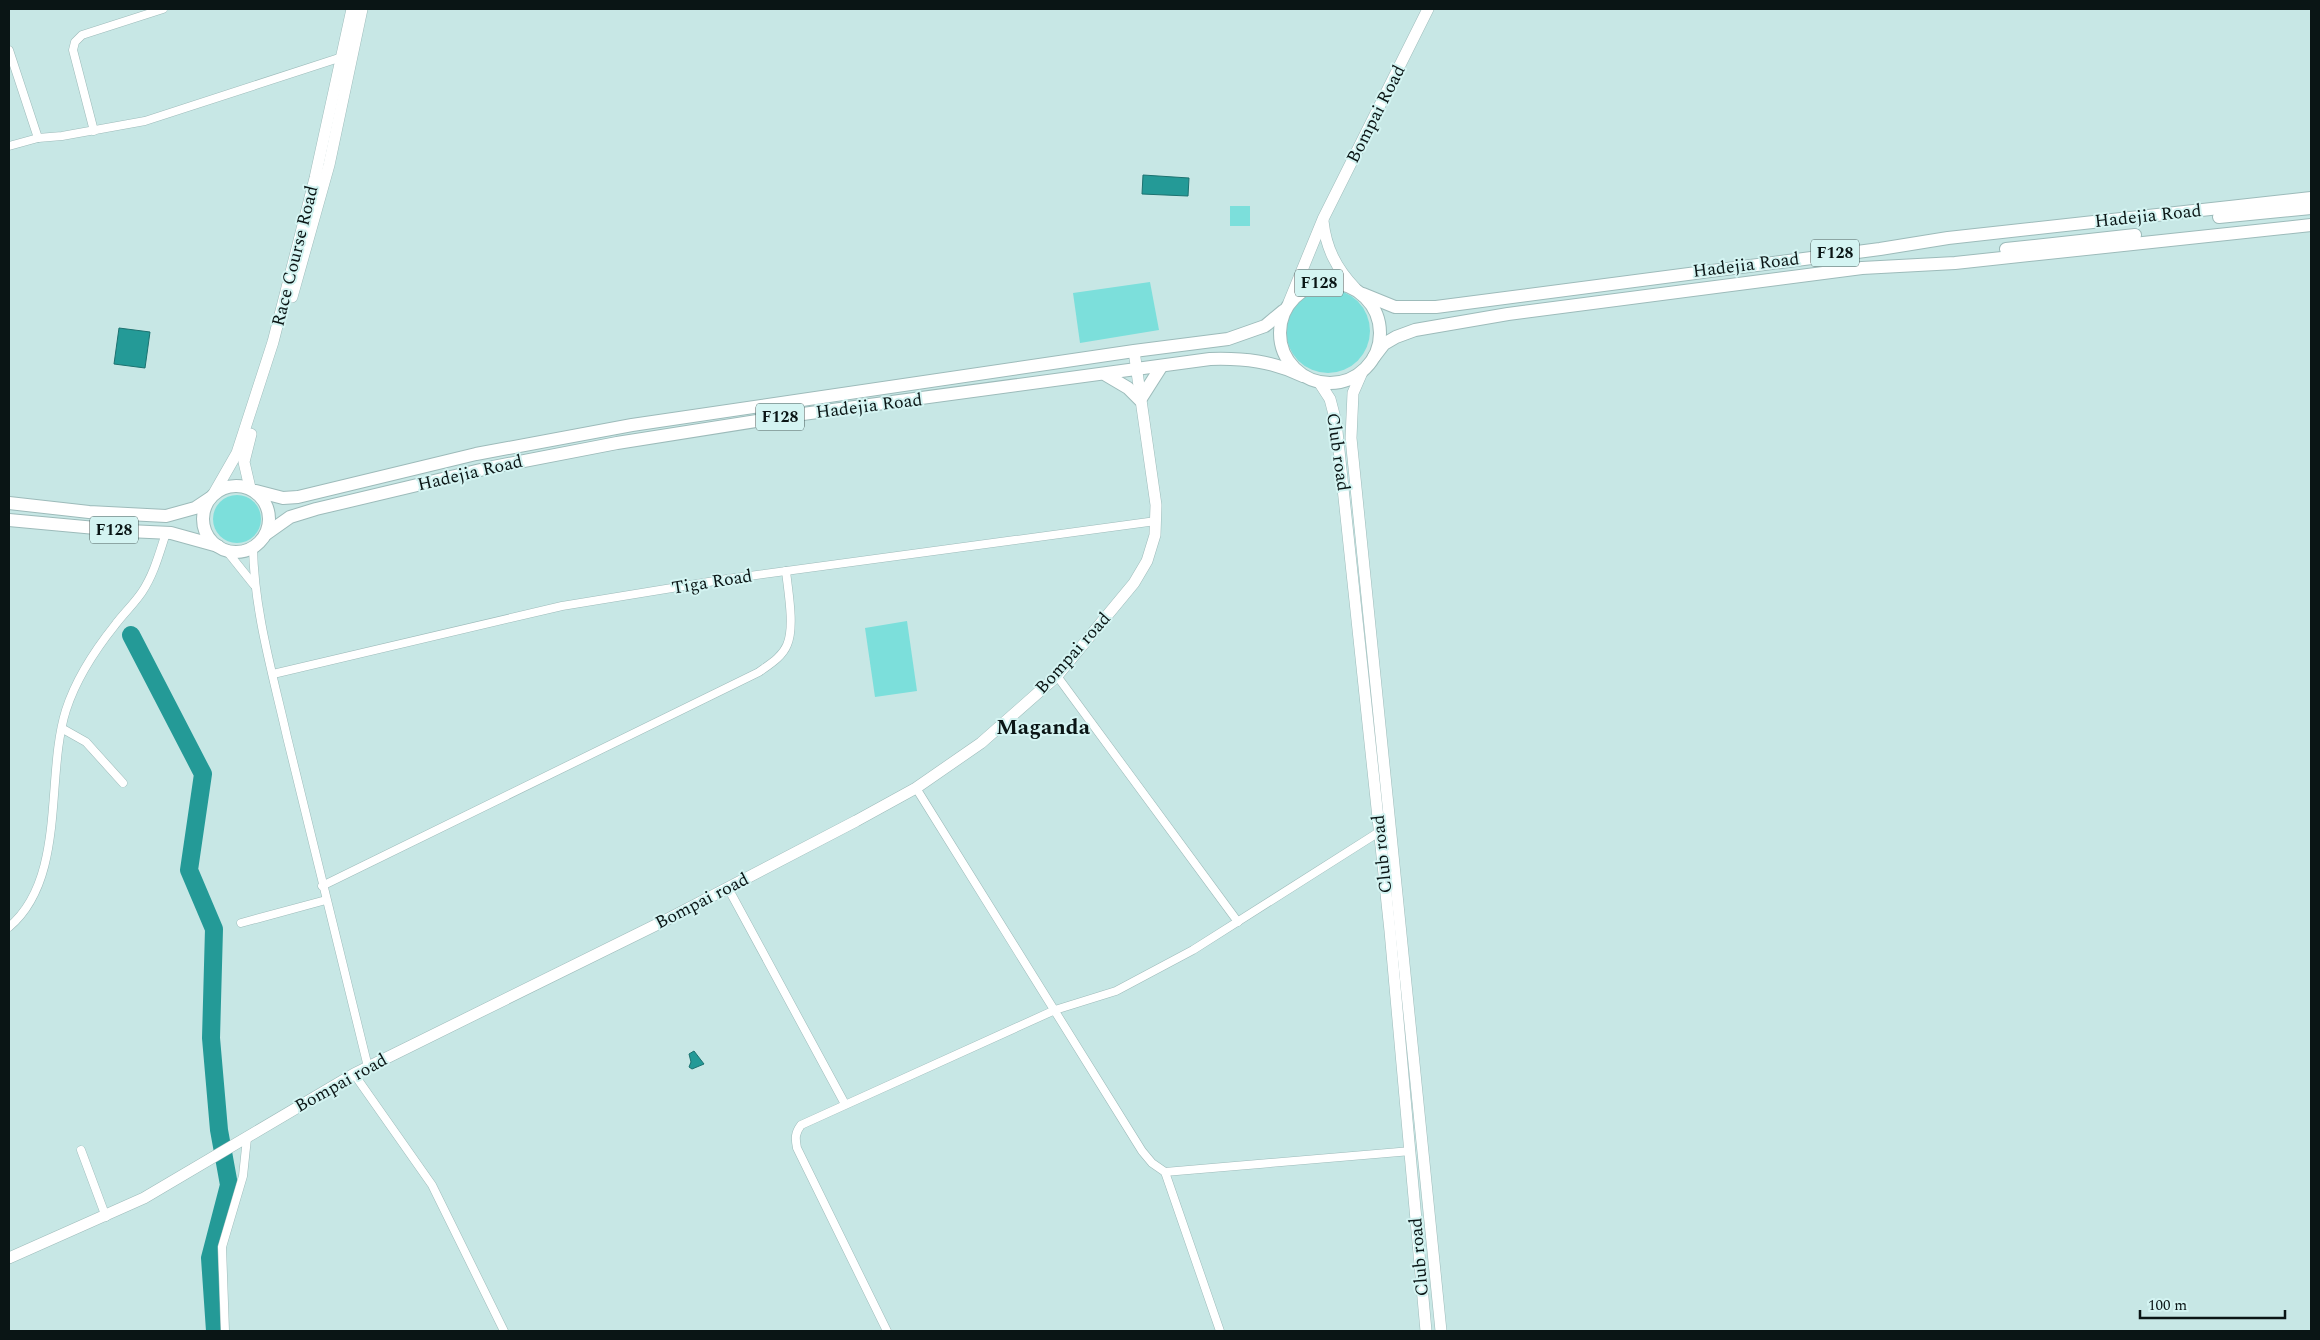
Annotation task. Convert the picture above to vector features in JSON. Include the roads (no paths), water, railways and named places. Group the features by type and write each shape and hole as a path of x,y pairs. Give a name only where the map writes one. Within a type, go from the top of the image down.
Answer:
{"main road":[{"name":"Hadejia Road","path":"1359,291 1395,307 1436,307 1880,249 1948,238 2311,198"},
{"path":"1887,267 1930,252 2311,208"},
{"path":"1880,249 1930,252 2311,218"},
{"name":"Hadejia Road","path":"1374,357 1384,344 1396,336 1439,324 1666,293 1887,267 2038,255 2311,225"},
{"name":"F128","path":"1286,307 1302,290 1319,283 1338,282 1359,291"},
{"path":"1359,291 1372,304 1381,330 1379,344 1374,357"},
{"name":"Hadejia Road","path":"253,490 283,498 298,498 476,454 632,425 1134,351 1228,339 1248,334 1265,326 1286,307"},
{"path":"1286,307 1279,325 1279,340 1287,360 1303,376"},
{"name":"F128","path":"1303,376 1318,382 1336,383 1352,378 1363,370 1374,357"},
{"name":"Hadejia Road","path":"266,534 290,518 316,509 542,456 778,418 1135,371 1210,359 1238,358 1281,366 1303,376"},
{"path":"1106,374 1128,388 1140,400 1161,367"},
{"name":"F128","path":"9,503 90,512 166,516 195,508 229,486 239,485 253,490"},
{"path":"253,490 264,500 269,511 270,523 266,534"},
{"path":"212,496 205,508 203,518 205,529 210,539 222,548"},
{"name":"F128","path":"9,520 183,534 222,548 244,551 253,547 266,534"}],"street":[{"path":"94,131 73,50 75,42 82,35 163,9"},
{"name":"Race Course Road","path":"212,496 237,453 264,371 315,178 352,9"},
{"name":"Race Course Road","path":"253,490 244,462 245,454 329,165 362,9"},
{"name":"Bompai Road","path":"1286,307 1323,219 1428,9"},
{"path":"9,50 38,138"},
{"path":"9,146 38,138 94,131 145,121 342,57"},
{"path":"1323,219 1332,257 1343,276 1359,291"},
{"name":"Bompai road","path":"9,1258 144,1198 354,1074 728,888 916,788 981,743 1057,676 1134,583 1147,561 1156,521 1156,504 1135,371 1134,351"},
{"path":"1363,370 1353,393 1351,438 1441,1331"},
{"name":"Club road","path":"1318,382 1330,399 1336,422 1411,1151 1426,1331"},
{"name":"Tiga Road","path":"273,674 562,606 786,571 1156,521"},
{"path":"9,926 30,903 41,874 50,838 62,729 66,711 79,680 96,650 141,594 151,577 166,533"},
{"path":"253,547 254,584 273,674 322,886 368,1067"},
{"path":"222,548 254,584"},
{"path":"1351,565 1364,564"},
{"path":"322,886 759,672 782,653 789,637 786,571"},
{"path":"1057,676 1238,922"},
{"path":"62,729 86,742 123,783"},
{"path":"916,788 1142,1151 1152,1163 1165,1172 1220,1331"},
{"path":"887,1331 797,1148 795,1139 801,1125 1055,1010 1116,991 1193,950 1379,832"},
{"path":"728,888 845,1104"},
{"path":"241,923 326,900"},
{"path":"354,1074 432,1185 504,1331"},
{"path":"1409,1136 1422,1134"},
{"path":"224,1331 222,1246 244,1176 247,1138"},
{"path":"81,1150 106,1216"},
{"path":"1165,1172 1411,1151"}],"waterway":[{"path":"131,635 203,774 189,870 214,929 211,1038 219,1130 229,1185 210,1258 215,1331"}],"district":[{"name":"Maganda","path":"1043,727"}]}
